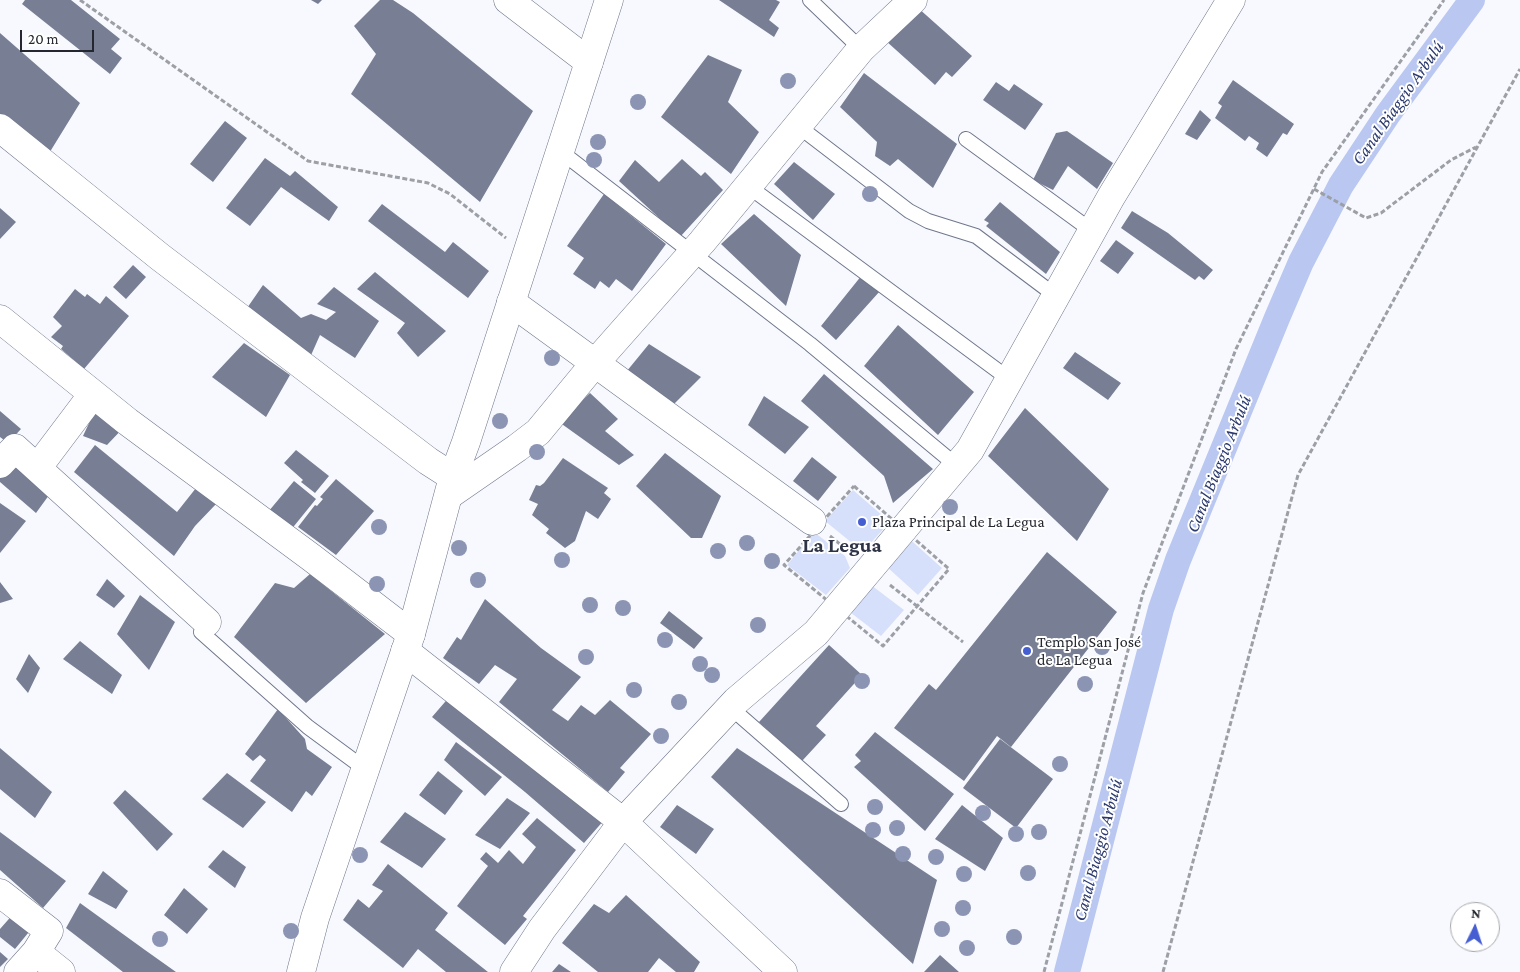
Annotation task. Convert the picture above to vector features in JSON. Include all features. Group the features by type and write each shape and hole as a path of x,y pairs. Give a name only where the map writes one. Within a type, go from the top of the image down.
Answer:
{"street":[{"path":"508,0 589,62"},
{"path":"301,972 315,918 408,643 451,486 609,0"},
{"path":"451,486 518,448 538,432 595,363 692,253 861,49 913,0"},
{"path":"514,972 542,929 623,822 730,708 816,634 970,450 1092,231 1231,0"},
{"path":"0,128 168,263 428,461 451,486"},
{"path":"511,302 812,521"},
{"path":"0,319 173,457 312,558 408,643 623,822 778,970"},
{"path":"38,467 93,394"},
{"path":"0,464 15,448 207,622"},
{"path":"0,893 49,931 36,952 18,972"},
{"path":"36,952 61,972"}],"lane":[{"path":"810,0 861,49"},
{"path":"798,126 908,210 928,221 976,236 1056,296"},
{"path":"966,139 1092,231"},
{"path":"560,151 810,344 957,466"},
{"path":"748,186 1009,379"},
{"path":"207,622 201,632 308,727 365,769"},
{"path":"730,708 841,804"}],"path":[{"path":"80,0 308,161 428,184 450,194 527,254"},
{"path":"1044,972 1143,593 1236,349 1322,172 1444,0"},
{"path":"1164,972 1298,475 1476,146 1520,69"},
{"path":"1314,189 1366,218 1381,213 1450,160 1476,146"}],"shaded area":[{"path":"853,490 890,522 866,548 857,547 825,521"},
{"path":"814,532 845,556 850,568 826,595 787,565"},
{"path":"905,535 942,568 918,595 887,567"},
{"path":"871,585 904,610 881,636 846,609"}],"building":[{"path":"25,0 71,0 120,39 111,49 122,58 110,74 22,4"},
{"path":"311,0 322,0 318,4"},
{"path":"380,0 393,0 413,13 533,111 480,202 351,94 376,54 354,26"},
{"path":"719,0 776,0 780,2 769,20 779,28 774,37"},
{"path":"917,7 972,56 952,77 946,72 935,85 886,41"},
{"path":"0,33 80,103 48,155 0,119"},
{"path":"708,55 742,70 728,102 759,132 731,174 661,117"},
{"path":"864,73 957,144 933,188 898,159 890,166 875,156 877,142 840,107"},
{"path":"1233,80 1294,124 1287,135 1283,133 1267,157 1256,149 1259,143 1249,136 1245,141 1215,118 1222,106 1218,103"},
{"path":"996,82 1009,91 1014,84 1043,104 1025,130 983,100"},
{"path":"1200,110 1211,120 1197,140 1185,134"},
{"path":"225,121 247,138 213,182 190,164"},
{"path":"1067,131 1113,163 1097,189 1068,166 1053,190 1033,180 1056,133"},
{"path":"265,158 290,176 295,171 338,207 329,221 281,187 250,226 226,208"},
{"path":"682,159 701,176 705,172 723,190 680,237 619,181 635,160 659,182"},
{"path":"794,162 835,194 813,220 774,184"},
{"path":"604,194 666,244 632,291 616,279 609,288 600,281 595,289 573,274 584,258 567,246"},
{"path":"1000,202 1060,252 1046,274 986,226 989,223 984,220"},
{"path":"382,204 445,252 453,242 489,271 468,298 368,221"},
{"path":"0,208 16,222 0,239"},
{"path":"1132,211 1168,233 1213,270 1204,280 1199,276 1195,280 1121,228"},
{"path":"754,214 801,255 786,306 721,244"},
{"path":"1116,240 1134,253 1118,274 1100,261"},
{"path":"133,265 146,277 126,299 113,287"},
{"path":"375,272 446,331 418,357 397,333 405,323 357,289"},
{"path":"862,275 880,291 836,340 821,326"},
{"path":"263,285 301,318 311,314 326,320 336,312 317,304 334,287 379,321 355,358 320,335 308,362 245,311"},
{"path":"75,289 85,297 87,294 100,304 106,296 129,316 84,369 61,349 63,346 51,337 62,326 53,317"},
{"path":"898,325 974,392 938,435 864,366"},
{"path":"244,343 290,375 266,417 212,377"},
{"path":"649,344 701,377 671,407 622,377"},
{"path":"1075,352 1121,383 1108,400 1063,368"},
{"path":"824,374 933,469 893,503 884,476 801,401"},
{"path":"590,393 618,419 605,431 634,455 619,465 559,422"},
{"path":"764,396 809,427 785,454 748,425"},
{"path":"98,404 127,424 107,445 83,436"},
{"path":"1025,408 1109,489 1077,541 988,456"},
{"path":"0,411 21,429 8,443 0,437"},
{"path":"95,445 177,512 196,488 217,503 195,526 174,556 74,472"},
{"path":"296,450 329,476 315,493 301,482 303,480 284,463"},
{"path":"665,453 721,496 702,538 691,538 636,486"},
{"path":"13,457 52,491 36,513 0,482 0,472"},
{"path":"812,457 837,477 818,501 793,481"},
{"path":"563,458 608,488 604,493 611,499 598,519 586,511 575,541 565,548 546,533 549,529 532,515 538,504 529,500 536,485 540,486 544,483"},
{"path":"336,479 374,511 336,555 298,527 315,505 317,506 323,499 320,497"},
{"path":"294,481 316,499 290,531 268,512"},
{"path":"0,503 26,521 0,553"},
{"name":"Templo San José de La Legua","path":"1047,552 1117,612 1011,747 997,736 964,781 894,728 929,684 936,690"},
{"path":"310,574 385,634 306,703 234,637 275,583 294,588"},
{"path":"107,579 125,596 114,608 96,595"},
{"path":"0,582 13,599 0,603"},
{"path":"140,595 175,622 149,670 117,634"},
{"path":"485,599 541,648 581,677 552,710 568,721 581,705 595,715 610,700 651,734 620,768 625,772 608,792 499,702 517,679 495,665 479,684 443,658 457,637 461,640"},
{"path":"669,611 703,638 694,649 660,623"},
{"path":"80,641 122,675 112,694 63,659"},
{"path":"829,645 862,675 816,726 826,735 802,761 759,722"},
{"path":"29,654 40,668 28,693 16,679"},
{"path":"451,695 605,819 584,843 525,792 432,717"},
{"path":"278,709 305,739 307,749 332,767 312,796 306,791 292,812 250,781 266,760 260,755 253,761 245,754"},
{"path":"875,732 954,794 925,831 854,767 861,761 855,755"},
{"path":"1000,739 1053,779 1016,828 963,788"},
{"path":"456,742 502,777 485,796 444,760"},
{"path":"0,748 52,792 35,818 0,789"},
{"path":"737,748 937,880 913,964 711,777"},
{"path":"438,771 463,791 445,815 419,795"},
{"path":"227,773 266,802 243,828 202,799"},
{"path":"125,790 173,834 157,851 113,803"},
{"path":"507,798 530,813 500,849 475,835"},
{"path":"677,805 714,829 696,854 660,827"},
{"path":"962,805 1003,838 985,871 935,839"},
{"path":"405,812 446,839 422,868 380,842"},
{"path":"537,818 576,850 523,916 527,919 505,945 457,906 488,866 480,859 486,852 498,863 509,850 523,864 536,847 522,834"},
{"path":"0,832 66,881 43,908 0,870"},
{"path":"223,850 246,867 235,888 208,867"},
{"path":"388,864 448,913 435,930 488,972 446,972 418,949 403,968 343,920 358,899 369,908 383,891 372,885"},
{"path":"103,871 128,891 116,909 88,894"},
{"path":"184,888 208,909 187,934 164,915"},
{"path":"626,895 700,962 694,972 676,972 659,958 648,972 598,972 562,943 594,904 609,913"},
{"path":"80,903 176,972 123,972 66,928"},
{"path":"15,912 33,927 15,949 0,937 0,929"},
{"path":"0,952 8,959 0,967"},
{"path":"940,955 959,972 924,972"},
{"path":"559,964 571,972 552,972"}],"waterway":[{"name":"Canal Biaggio Arbulú","path":"1067,972 1161,609 1178,560 1277,318 1301,262 1341,185 1388,114 1472,0"}],"place":[{"name":"Plaza Principal de La Legua","path":"862,522"},
{"name":"Templo San José de La Legua","path":"1027,651"}],"district":[{"name":"La Legua","path":"842,546"}]}
